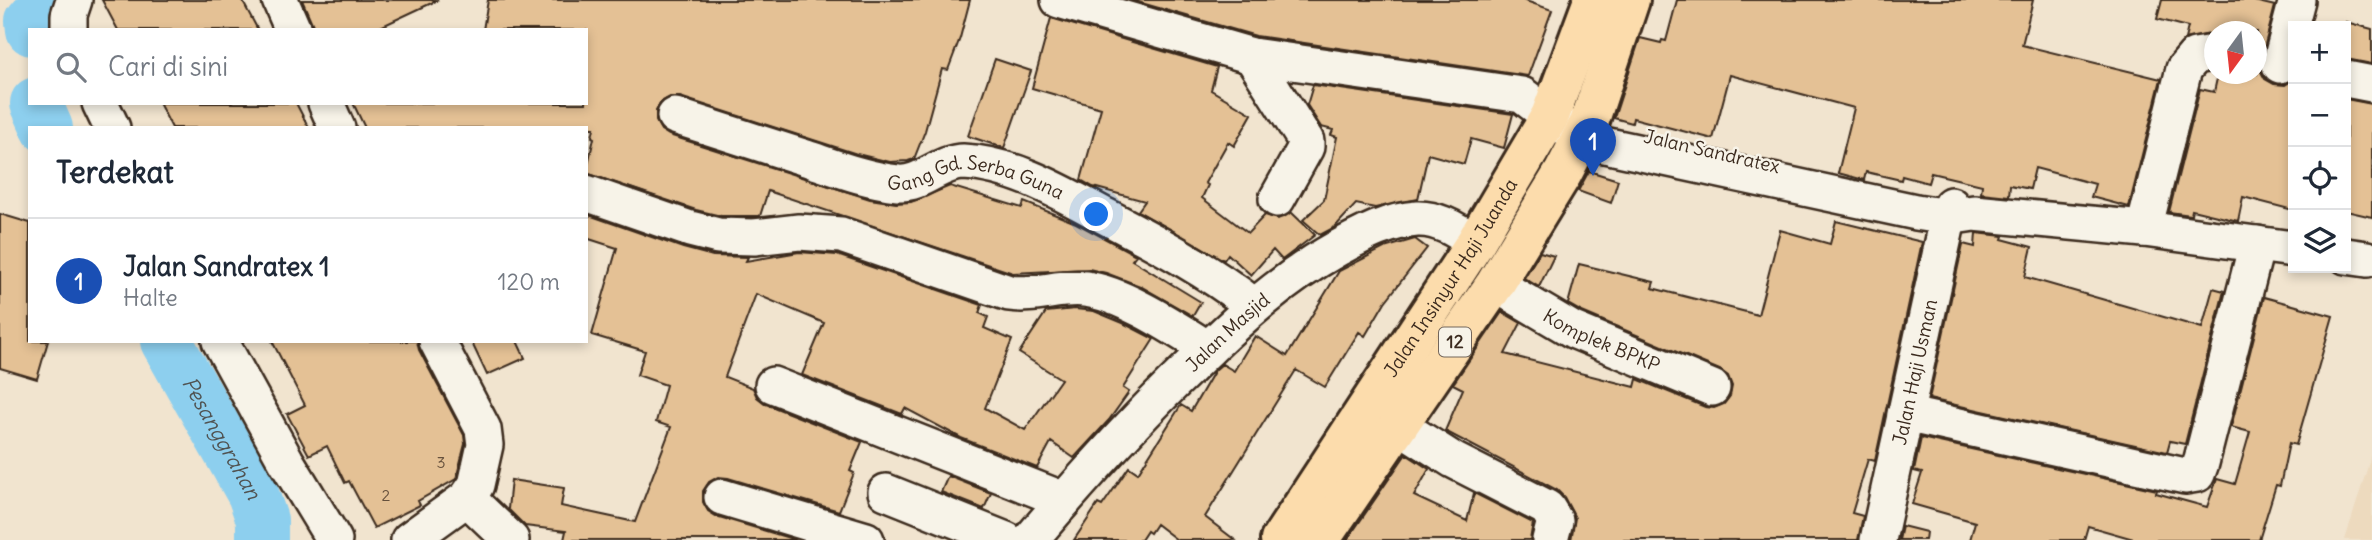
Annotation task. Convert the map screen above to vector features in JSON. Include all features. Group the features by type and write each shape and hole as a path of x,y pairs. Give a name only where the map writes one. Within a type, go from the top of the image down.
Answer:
{"highway":[{"name":"Jalan Insinyur Haji Juanda","path":"1280,540 1475,243 1550,116 1593,0"},
{"name":"Jalan Insinyur Haji Juanda","path":"1320,540 1495,284 1539,214 1585,131 1630,0"}],"street":[{"path":"69,28 69,15 74,0"},
{"path":"280,0 292,28"},
{"name":"Jalan Sandratex","path":"1059,0 1252,57 1522,95 1550,116 1585,131 1916,212 1958,211 2144,229 2288,248"},
{"path":"2277,65 2297,0"},
{"path":"2144,229 2184,69 2195,56 2204,54"},
{"path":"1252,57 1306,141 1306,146 1276,199"},
{"path":"2351,80 2372,84"},
{"path":"101,105 111,126"},
{"path":"327,105 336,126"},
{"name":"Gang Gd. Serba Guna","path":"675,116 849,172 898,183 913,181 947,164 961,162 1007,170 1063,194 1164,246 1224,282 1254,306"},
{"path":"588,194 718,236 754,237 799,232 841,235 1009,293 1030,294 1068,288 1098,291 1152,314 1208,349"},
{"name":"Jalan Haji Usman","path":"1878,540 1905,414 1958,211"},
{"name":"Jalan Masjid","path":"1030,540 1104,453 1208,349 1254,306 1307,266 1384,225 1418,219 1432,220 1459,230 1475,243"},
{"path":"1905,414 2185,477 2197,474 2257,244"},
{"name":"Komplek BPKP","path":"1495,284 1573,330 1712,388"},
{"path":"221,343 286,461 334,540"},
{"path":"410,540 467,498 476,485 485,445 484,429 438,343"},
{"path":"773,385 1064,500"},
{"path":"1398,425 1452,460 1547,508 1555,521 1550,540"},
{"path":"886,492 1006,540"},
{"path":"722,497 866,540"},
{"path":"467,498 512,540"}],"shaded area":[{"path":"2372,453 2372,540 2345,540"}],"building":[{"path":"102,0 242,0 257,28 117,28"},
{"path":"302,0 438,0 378,28 314,28"},
{"path":"488,0 970,0 948,70 942,69 925,131 914,159 890,162 857,154 680,97 670,97 661,102 656,111 656,121 661,130 669,135 870,199 911,202 950,186 1022,208 1024,202 1076,223 1136,255 1132,260 1201,302 1193,316 1140,286 1089,269 1013,273 768,191 760,216 721,216 696,210 588,174 594,128 588,126 364,126 354,105 588,105 588,28 483,28"},
{"path":"1131,0 1523,0 1552,10 1528,76 1256,36"},
{"path":"1677,0 2033,0 2022,45 2161,79 2129,207 2091,197 2095,184 2035,168 2030,189 2010,185 2009,196 1981,193 1982,185 1931,173 1928,183 1902,176 1901,180 1866,172 1864,180 1838,173 1854,108 1730,75 1713,139 1633,118 1632,123 1614,118 1640,38 1661,43 1662,40 1666,41"},
{"path":"2162,0 2250,0 2275,6 2267,37 2267,21 2204,21 2204,35 2185,39 2188,27 2157,19"},
{"path":"1051,18 1217,67 1211,90 1252,114 1234,146 1228,142 1205,183 1208,185 1202,198 1248,233 1265,215 1278,219 1291,212 1315,235 1282,260 1273,250 1251,275 1228,254 1224,260 1138,211 1145,201 1093,187 1081,180 1101,108 1032,88"},
{"path":"2351,23 2372,29 2372,64 2351,60"},
{"path":"995,59 1031,71 1004,148 968,136"},
{"path":"2267,80 2274,84 2288,83 2288,209 2243,197 2238,221 2192,210 2191,215 2169,212 2200,89 2214,92 2216,84 2267,84"},
{"path":"1313,85 1513,114 1504,148 1471,139 1464,164 1428,154 1418,199 1375,208 1356,204 1335,227 1320,235 1303,220 1324,200 1337,137 1331,135 1333,130 1321,127 1307,105"},
{"path":"2351,100 2372,104 2372,217 2351,212"},
{"path":"160,105 297,105 308,126 171,126"},
{"path":"1589,171 1618,180 1611,203 1578,191"},
{"path":"0,214 28,222 28,343 47,343 37,379 0,368"},
{"path":"588,215 713,256 748,257 746,261 799,252 837,255 982,305 979,313 988,317 984,328 1012,340 985,408 1025,430 1061,379 1019,353 1046,312 1075,309 1094,311 1154,339 1123,388 1129,392 1109,420 1074,458 1051,442 1037,468 961,438 905,408 902,414 802,375 824,323 756,294 725,377 753,388 757,397 766,404 862,442 850,471 854,473 839,511 718,477 709,482 703,491 703,502 708,511 716,516 796,540 564,540 566,531 525,526 508,509 511,480 564,488 561,506 635,522 671,427 656,422 666,385 637,375 645,351 592,335 617,248 588,239"},
{"path":"1836,221 1922,242 1875,461 1868,459 1852,513 1863,516 1858,540 1571,540 1575,518 1564,497 1557,490 1445,431 1463,389 1453,384 1502,312 1521,323 1505,354 1635,387 1637,379 1705,407 1714,408 1724,404 1730,396 1732,386 1728,376 1720,370 1568,304 1579,264 1654,282 1652,288 1758,315 1780,230 1830,244"},
{"path":"1976,233 2003,236 2002,239 2032,247 2025,277 2202,328 2213,288 2224,291 2185,444 2170,441 2167,452 1929,399 1963,244 1975,247"},
{"path":"1415,239 1427,248 1385,302 1365,336 1359,332 1325,387 1296,370 1205,517 1235,540 1177,540 1156,524 1141,540 1074,540 1098,504 1102,506 1129,467 1138,473 1181,405 1191,411 1215,370 1222,364 1234,371 1255,336 1287,356 1339,271 1384,248"},
{"path":"1540,252 1554,256 1539,287 1524,278"},
{"path":"2264,297 2333,316 2296,445 2289,443 2280,486 2276,485 2259,540 2137,540 2088,526 2084,540 1970,540 1975,522 1912,504 1922,473 1914,471 1921,438 2157,490 2156,493 2207,507 2217,479 2235,484 2250,432 2231,427"},
{"path":"273,343 417,343 464,435 465,444 456,479 418,501 420,505 374,528 349,481 345,483 327,446 309,455 287,414 305,405"},
{"path":"472,343 518,343 525,358 487,375"},
{"path":"1406,454 1429,469 1414,496 1467,521 1474,493 1533,523 1530,540 1347,540"},
{"path":"948,476 991,493 984,509 941,492"},
{"path":"1902,526 1926,532 1925,540 1899,540"}],"waterway":[{"name":"Pesanggrahan","path":"32,28 31,21 49,0"},
{"name":"Pesanggrahan","path":"37,105 46,126"},
{"name":"Pesanggrahan","path":"167,343 253,494 262,520 262,540"}],"place":[{"name":"Jalan Sandratex 1","path":"1593,176"}]}
